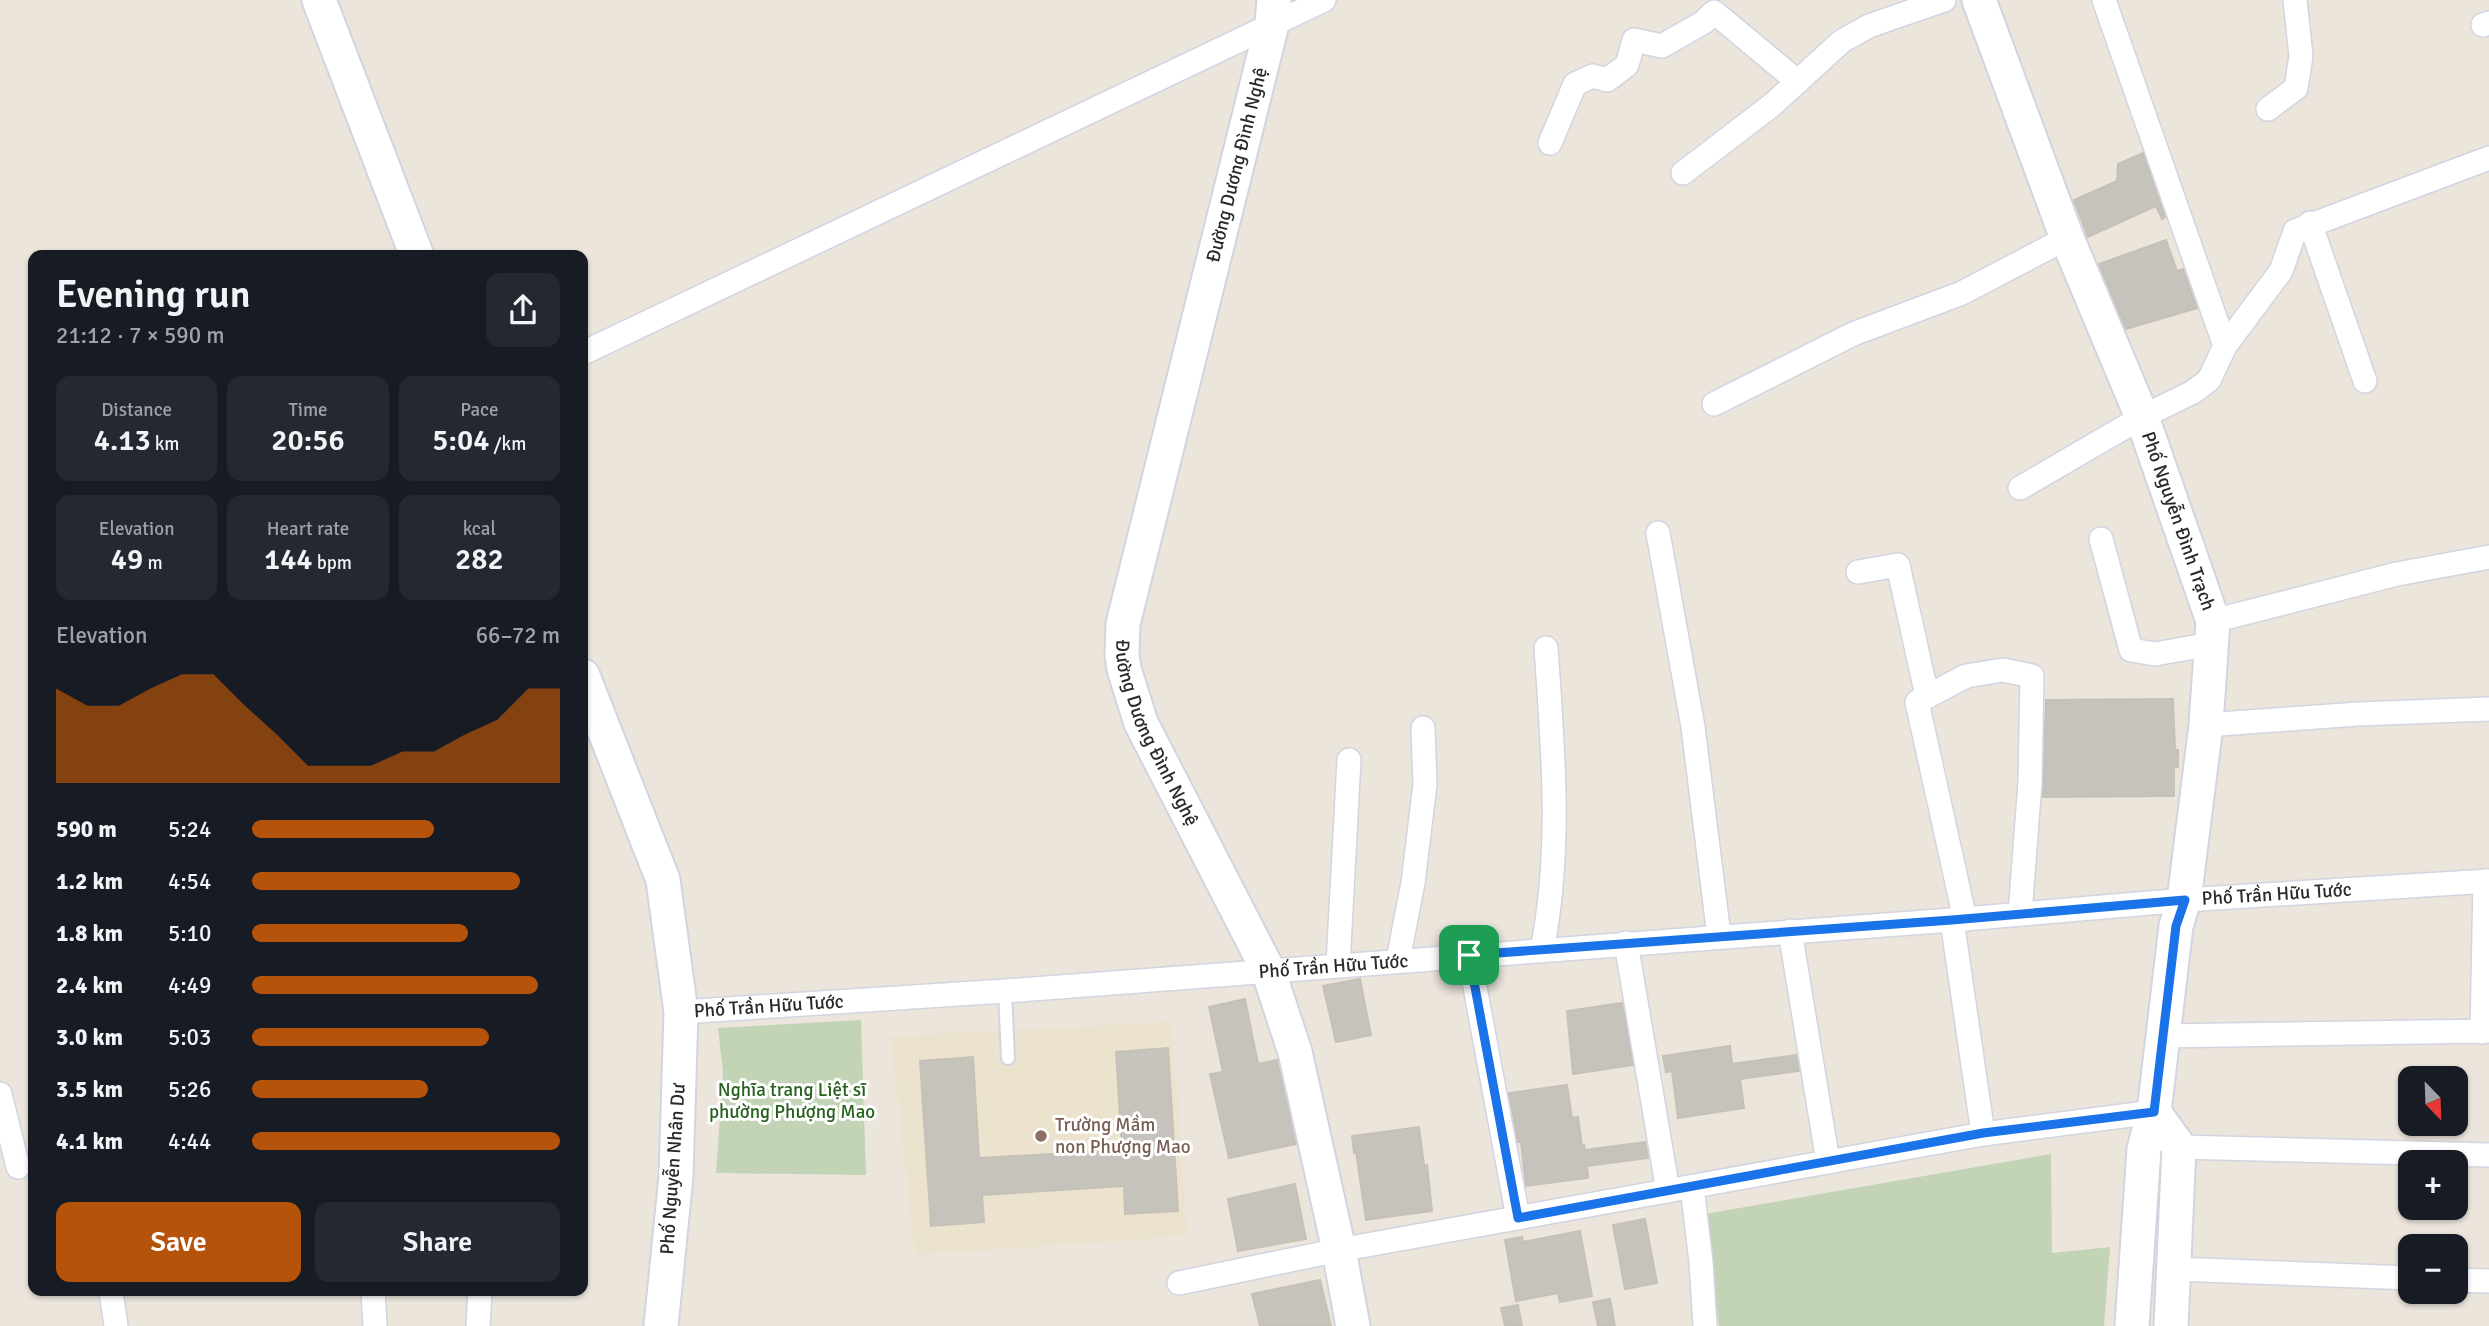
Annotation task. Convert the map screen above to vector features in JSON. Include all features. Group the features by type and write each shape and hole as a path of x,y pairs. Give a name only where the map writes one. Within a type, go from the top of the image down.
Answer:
{"street":[{"path":"318,0 414,250"},
{"path":"588,351 1273,12 1324,0"},
{"path":"1683,173 1798,82 1842,41 1869,26 1944,0"},
{"name":"Phố Nguyễn Đình Trạch","path":"1979,0 2067,238 2142,417 2212,632 2206,724 2185,900 2177,921 2154,1112 2144,1149 2132,1326"},
{"path":"2104,0 2225,346"},
{"path":"2269,109 2296,88 2301,56 2295,0"},
{"name":"Đường Dương Đình Nghệ","path":"1273,12 1136,567 1123,624 1122,655 1141,723 1268,970 1295,1052 1353,1326"},
{"path":"1550,144 1575,84 1593,76 1607,80 1626,65 1634,40 1662,46 1704,22 1714,12 1798,82"},
{"path":"2020,488 2142,417 2193,392 2209,380 2225,346 2281,271 2295,231 2310,223 2489,159"},
{"path":"2310,223 2365,382"},
{"path":"1714,404 1853,334 1962,293 2067,238"},
{"path":"1658,533 1693,727 1719,936"},
{"path":"2101,539 2131,650 2155,654 2212,632 2397,574 2489,558"},
{"path":"1858,572 1898,565 1927,696"},
{"path":"1542,950 1550,911 1554,848 1554,770 1546,648"},
{"path":"1983,1133 1959,919 1917,702 1966,676 2003,670 2032,676 2030,782 2020,914"},
{"name":"Phố Nguyễn Nhân Dư","path":"588,689 663,880 681,1012 676,1176 661,1326"},
{"path":"2206,724 2489,709"},
{"path":"1398,960 1413,883 1424,784 1423,728"},
{"path":"1338,965 1349,760"},
{"path":"2164,1036 2486,1031 2487,881"},
{"name":"Phố Trần Hữu Tước","path":"681,1012 1005,992 2185,900 2487,881"},
{"path":"1790,931 1828,1162"},
{"path":"1626,943 1668,1191"},
{"path":"1469,955 1518,1218"},
{"path":"0,1094 17,1167"},
{"path":"1179,1283 1339,1250 1983,1133 2154,1112 2179,1147 2171,1326"},
{"path":"2179,1147 2489,1155"},
{"path":"1692,1187 1705,1326"},
{"path":"2175,1269 2398,1278"},
{"path":"2468,1280 2489,1281"},
{"path":"112,1296 116,1326"},
{"path":"373,1296 375,1326"},
{"path":"478,1326 480,1296"}],"lane":[{"path":"1005,992 1008,1058"}],"shaded area":[{"name":"Trường Mầm non Phượng Mao","path":"1172,1022 1187,1236 915,1255 891,1036"}],"green space":[{"name":"Nghĩa trang Liệt sĩ phường Phượng Mao","path":"861,1020 866,1175 716,1173 723,1072 718,1028"},
{"path":"2051,1154 2052,1253 2110,1247 2104,1326 1719,1326 1705,1214"}],"building":[{"path":"2143,153 2165,217 2162,219 2156,206 2088,237 2074,200 2117,181 2118,164"},
{"path":"2166,240 2177,271 2183,269 2197,308 2126,329 2099,264"},
{"path":"2173,699 2175,750 2178,750 2178,767 2174,767 2174,796 2043,797 2046,700"},
{"path":"1360,979 1371,1035 1336,1042 1323,986"},
{"path":"1245,999 1258,1064 1277,1060 1296,1144 1229,1158 1210,1074 1223,1072 1209,1007"},
{"path":"1622,1003 1633,1065 1573,1074 1567,1011"},
{"path":"1730,1046 1732,1064 1796,1055 1799,1071 1740,1079 1744,1108 1678,1118 1672,1071 1666,1072 1663,1056"},
{"path":"1168,1048 1178,1211 1125,1214 1124,1186 982,1195 984,1222 931,1226 920,1061 973,1057 979,1158 1122,1150 1116,1052"},
{"path":"1567,1085 1572,1118 1578,1117 1582,1146 1584,1145 1585,1150 1645,1142 1648,1158 1587,1166 1588,1178 1526,1186 1521,1142 1518,1142 1509,1093"},
{"path":"1419,1127 1432,1211 1366,1220 1352,1136"},
{"path":"1295,1184 1306,1239 1238,1251 1228,1199"},
{"path":"1645,1219 1657,1283 1625,1289 1613,1225"},
{"path":"1580,1231 1592,1296 1560,1302 1558,1293 1516,1301 1505,1240 1522,1237 1523,1242"},
{"path":"1320,1280 1331,1326 1260,1326 1252,1294"},
{"path":"1610,1299 1615,1326 1598,1326 1593,1302"},
{"path":"1518,1305 1522,1326 1505,1326 1501,1308"}],"place":[{"name":"Trường Mầm non Phượng Mao","path":"1041,1136"}],"route":[{"path":"2185,900 2176,926 2154,1112 1983,1133 1518,1218 1469,955 1952,920 2185,900"}]}
